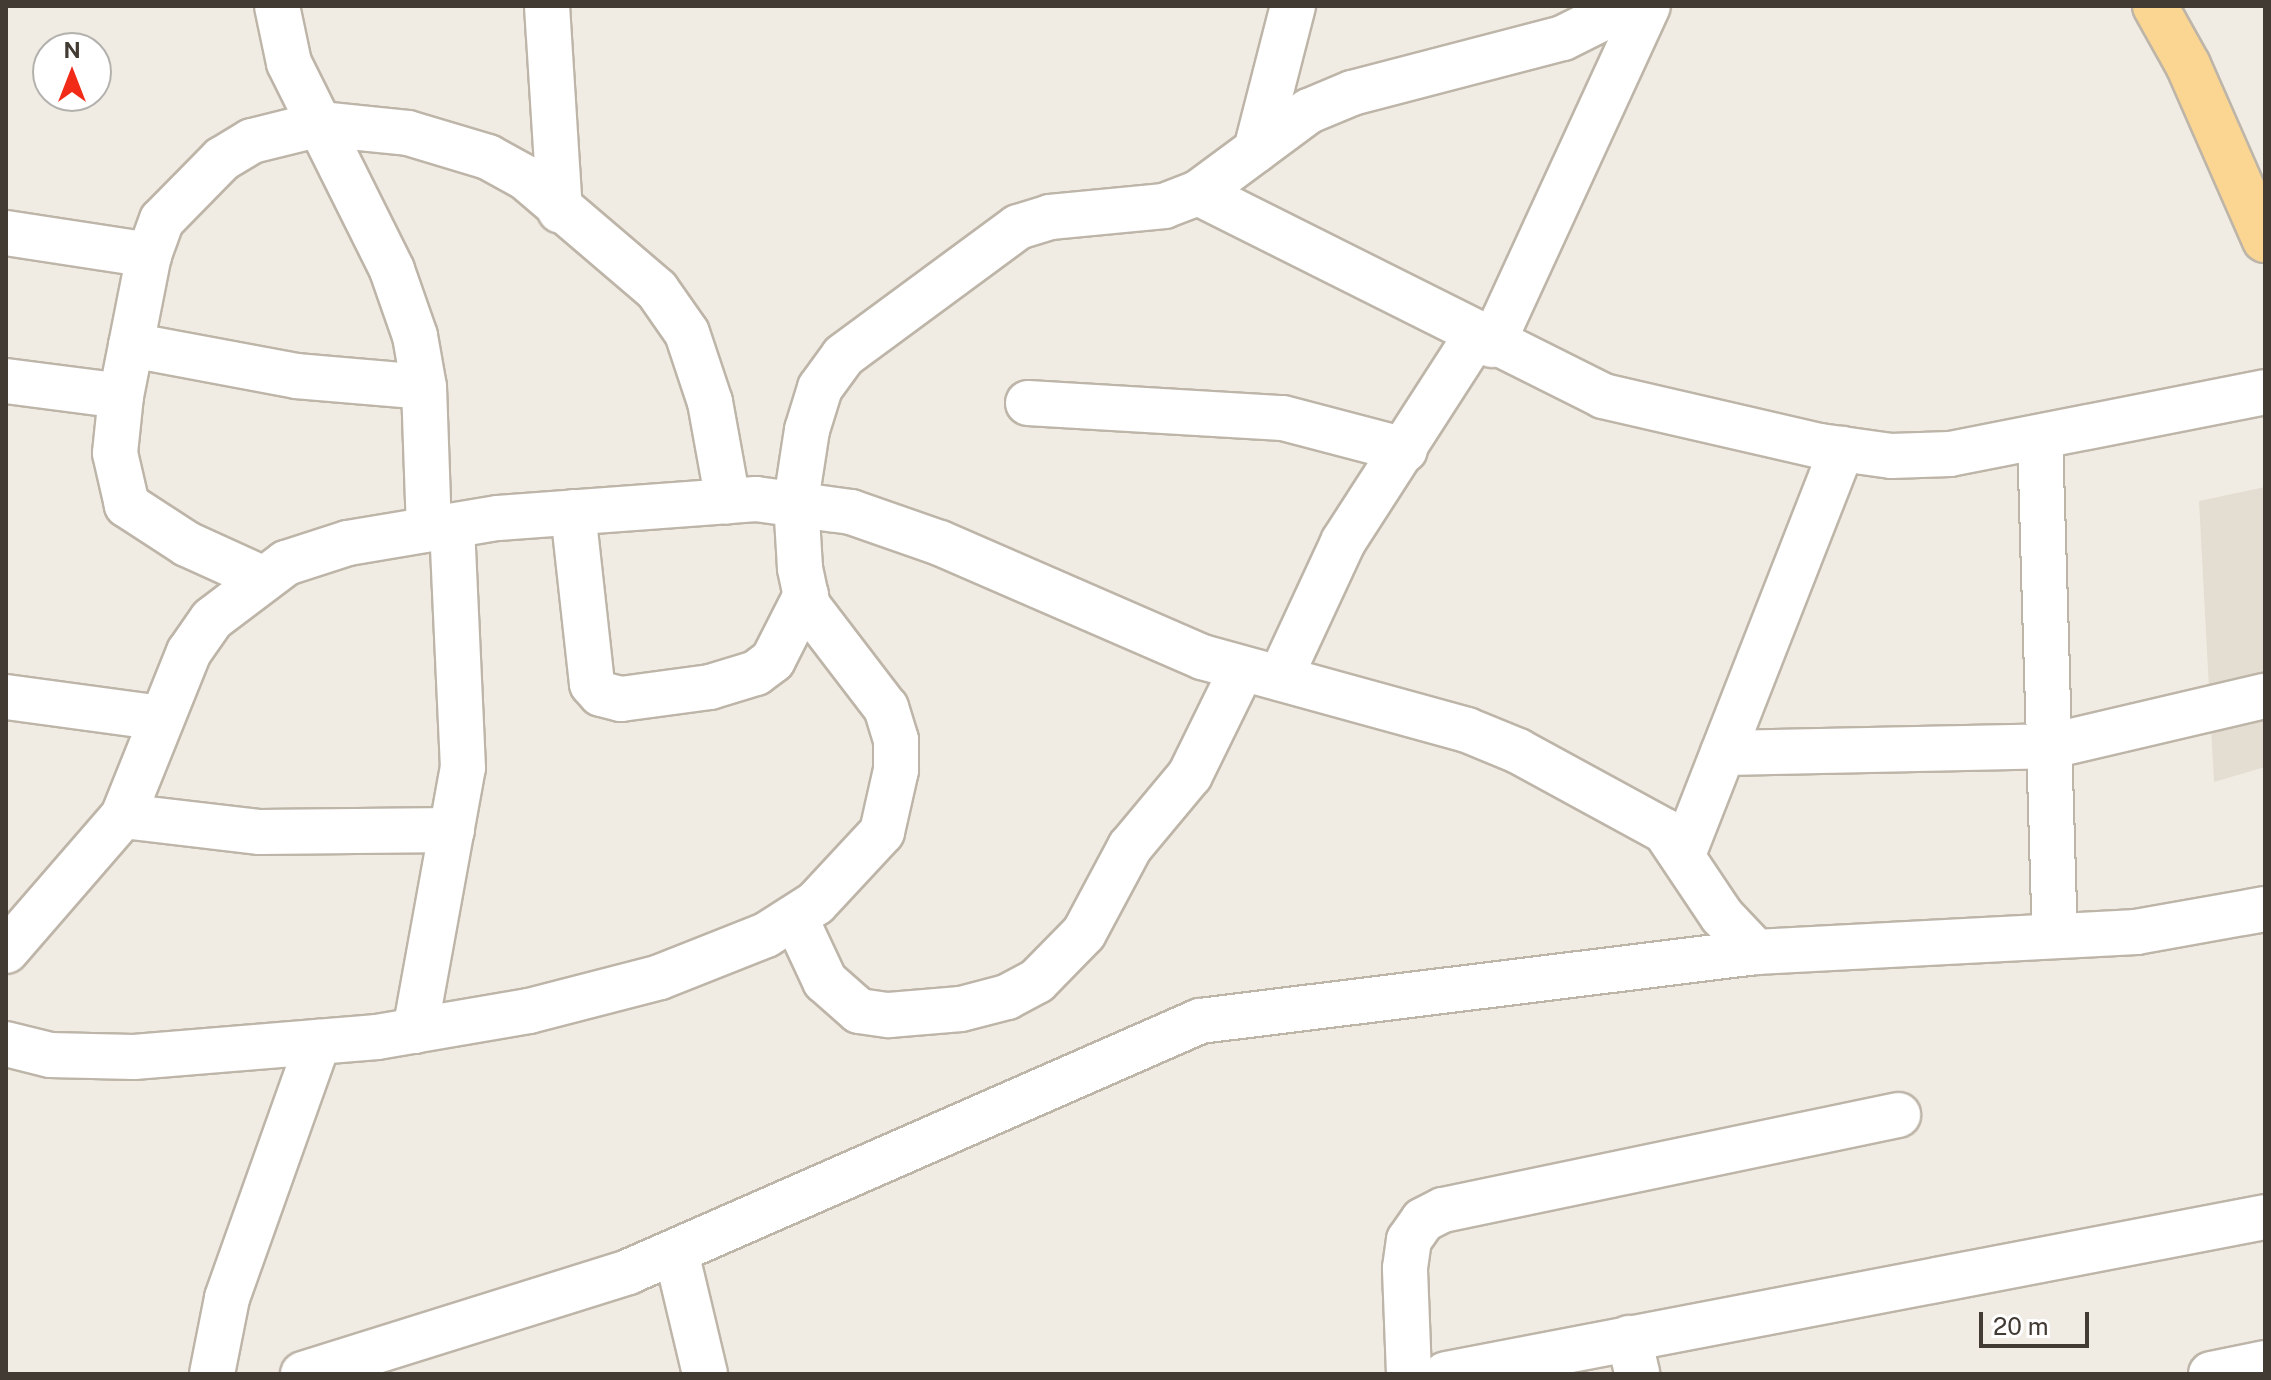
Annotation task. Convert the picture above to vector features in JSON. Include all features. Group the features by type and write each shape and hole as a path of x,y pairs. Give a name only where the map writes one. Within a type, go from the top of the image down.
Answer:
{"main road":[{"path":"2155,6 2188,65 2265,240"}],"street":[{"path":"277,6 289,63 392,270 424,387 463,768 415,1031"},
{"path":"547,6 560,211"},
{"path":"1256,150 1293,6"},
{"path":"6,1044 50,1055 134,1057 415,1031 529,1011 660,977 766,935 795,917 862,860 882,832 896,770 896,740 886,708 822,628 806,595 796,501 820,388 843,356 952,272 1029,224 1164,206 1198,193 1309,111 1352,93 1563,38 1627,6"},
{"path":"795,917 825,981 859,1011 889,1015 961,1009 1007,997 1037,981 1084,933 1130,847 1190,775 1261,674 1343,542 1484,341 1648,6"},
{"path":"264,579 187,544 127,505 115,453 121,396 149,255 162,220 184,192 222,159 252,141 320,124 408,133 488,157 526,178 675,311 710,402 728,501"},
{"path":"1198,193 1484,341 1603,396 1664,414 1842,449 1891,456 1950,454 2265,392"},
{"path":"6,233 149,255"},
{"path":"131,345 296,376 424,387"},
{"path":"6,381 121,396"},
{"path":"1028,403 1283,418 1405,450"},
{"path":"2040,437 2055,936"},
{"path":"1684,852 1842,449"},
{"path":"6,951 123,816 189,652 212,619 286,563 348,543 440,528 573,512 728,501 796,501 851,512 940,543 1261,674 1467,730 1518,751 1665,831 1684,852 1722,916 1756,952"},
{"path":"573,512 592,684 601,694 621,699 710,687 756,673 773,660 806,595"},
{"path":"1723,753 2051,746 2265,696"},
{"path":"6,697 162,718"},
{"path":"123,816 260,832 452,830"},
{"path":"303,1374 365,1359 676,1252 1200,1021 1756,952 2136,932 2265,909"},
{"path":"212,1374 227,1298 318,1042"},
{"path":"1409,1374 1405,1268 1409,1240 1423,1220 1443,1210 1898,1115"},
{"path":"1446,1374 1633,1356 2265,1217"},
{"path":"676,1252 705,1374"},
{"path":"2211,1374 2265,1363"}],"shaded area":[{"path":"2265,487 2265,767 2214,782 2199,501"}]}
